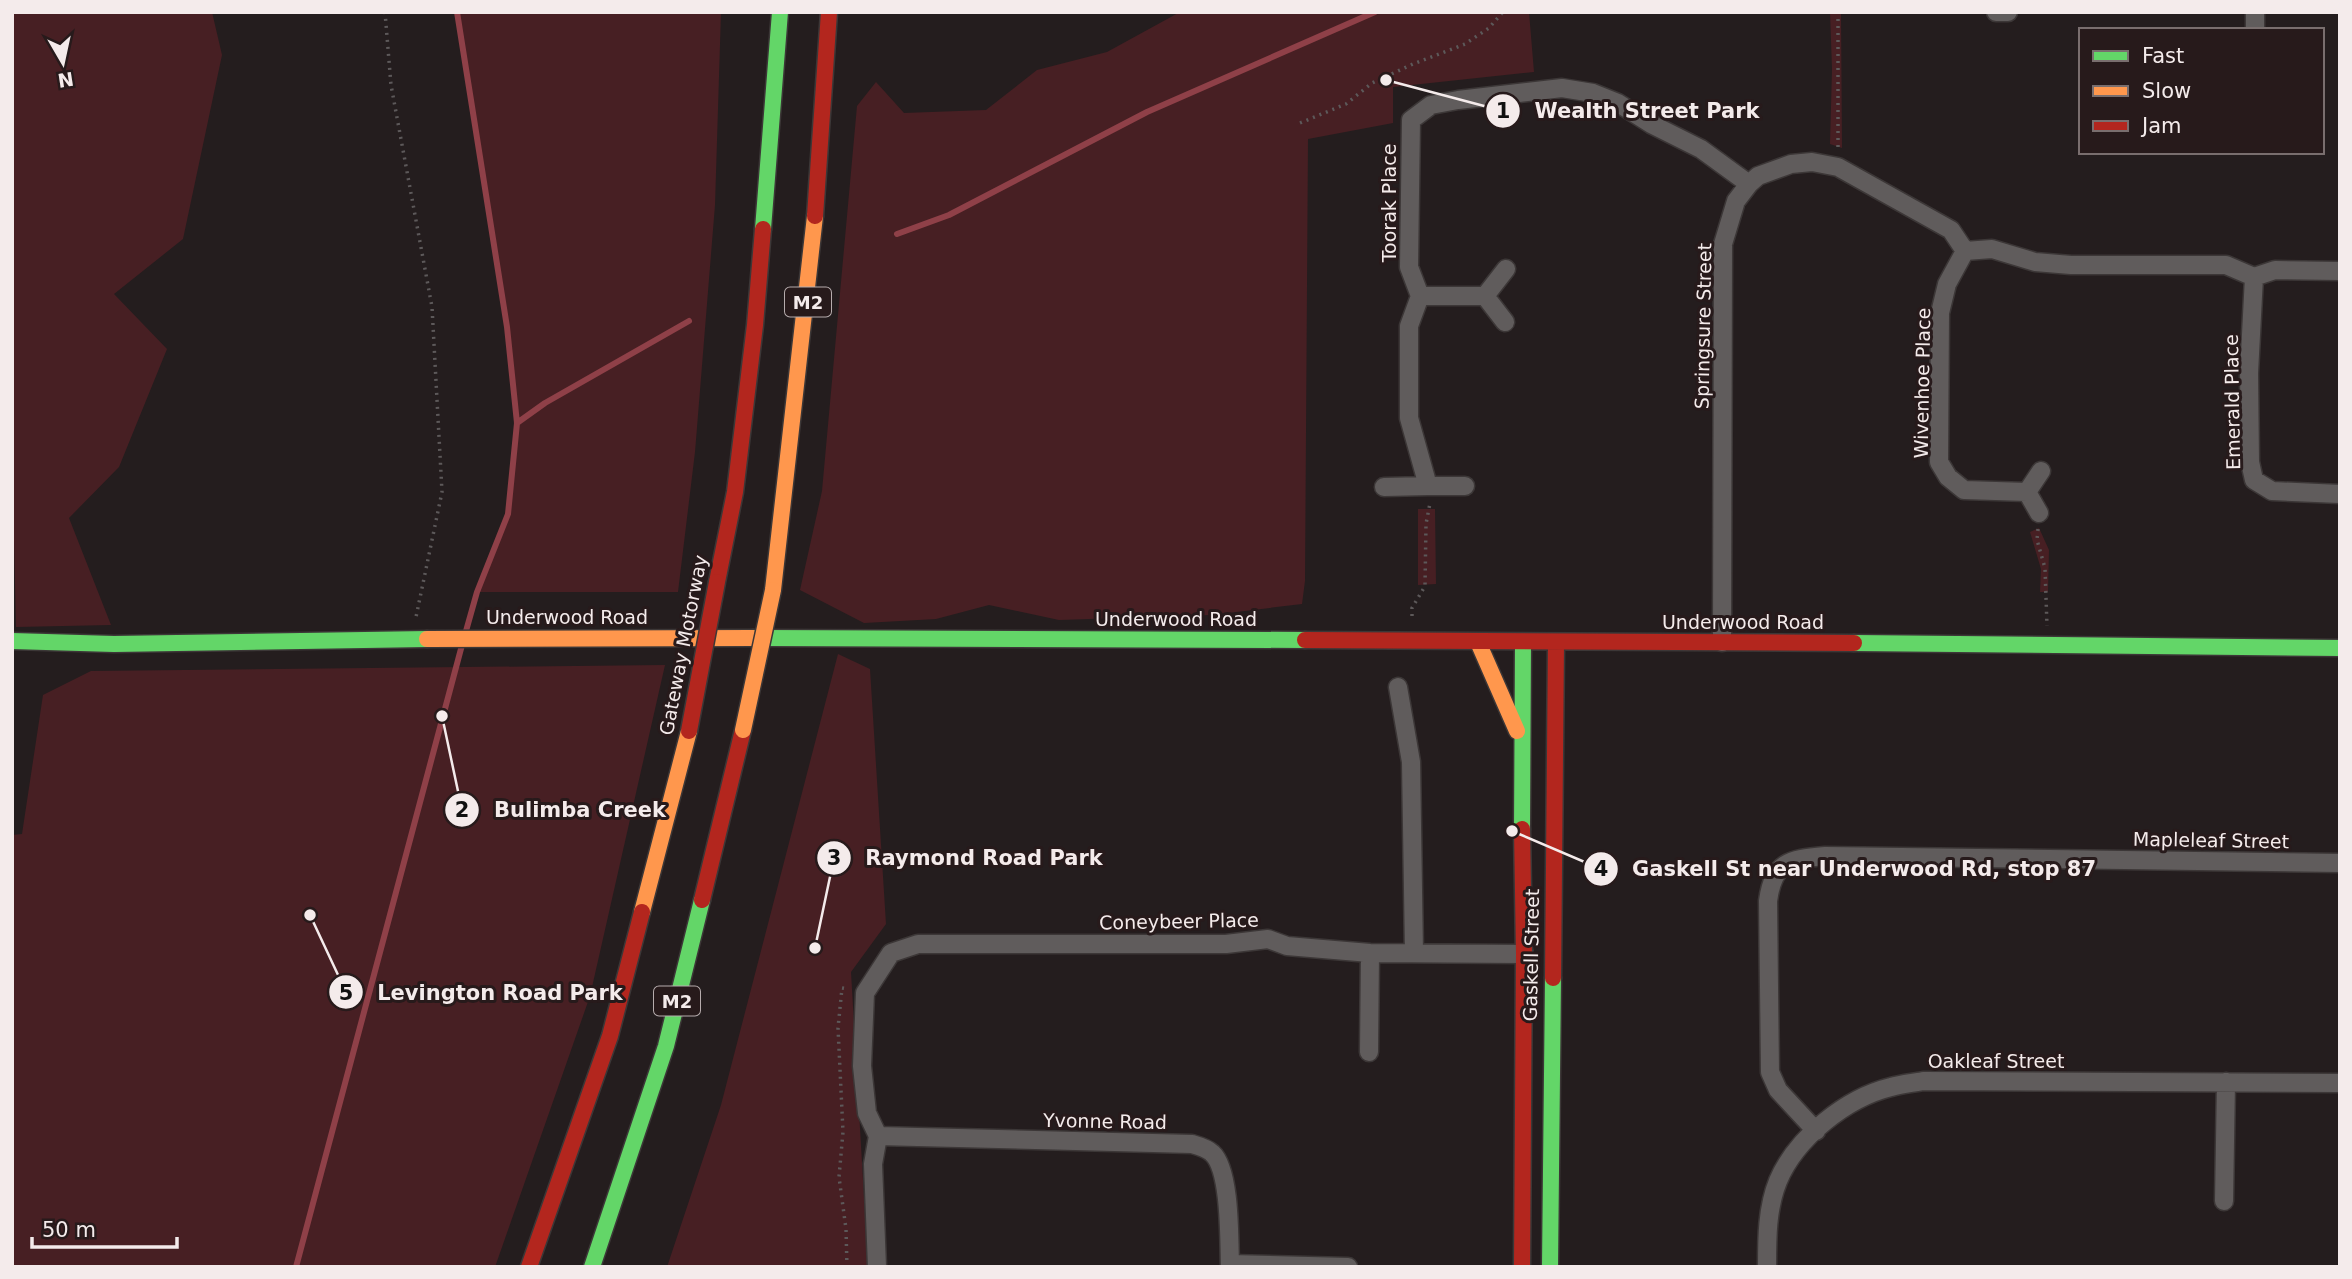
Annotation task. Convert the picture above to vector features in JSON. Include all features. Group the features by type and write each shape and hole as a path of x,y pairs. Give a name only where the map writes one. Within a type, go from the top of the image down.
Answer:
{"main road":[{"name":"Gateway Motorway","path":"529,1267 610,1036 689,732 735,492 755,325 780,12"},
{"name":"M2","path":"592,1267 666,1046 743,730 773,590 807,309 826,85 829,12"},
{"name":"Underwood Road","path":"12,641 114,643 478,638 1722,642 2340,648"},
{"name":"Gaskell Street","path":"1478,642 1521,738"},
{"name":"Gaskell Street","path":"1522,1267 1523,643"},
{"name":"Gaskell Street","path":"1550,1267 1556,643"},
{"name":"Coneybeer Place","path":"1524,954 1551,954"}],"street":[{"path":"1996,12 2008,12"},
{"name":"Toorak Place","path":"1420,296 1409,267 1410,137 1411,120 1431,105 1562,88 1593,93 1618,103 1651,124 1701,149 1749,184"},
{"path":"1749,184 1758,177 1791,164 1812,162 1838,167 1951,230 1965,251 1992,250 2035,262 2071,265 2226,265 2254,276 2274,270 2340,271"},
{"name":"Springsure Street","path":"1722,642 1723,244 1736,201 1749,184"},
{"name":"Wivenhoe Place","path":"1965,251 1947,284 1940,313 1939,462 1948,477 1964,490 2026,492"},
{"path":"1485,296 1506,269"},
{"name":"Emerald Place","path":"2254,276 2249,373 2249,462 2254,480 2272,491 2340,494"},
{"path":"1428,486 1409,418 1409,326 1420,296 1485,296"},
{"path":"1485,296 1505,322"},
{"path":"2039,513 2026,492 2041,471"},
{"path":"1384,487 1465,486"},
{"path":"1398,687 1411,762 1414,953"},
{"name":"Mapleleaf Street","path":"1816,1131 1778,1090 1770,1072 1768,901 1770,881 1779,867 1799,858 1825,856 2340,863"},
{"name":"Coneybeer Place","path":"865,993 891,953 918,944 1226,944 1268,939 1287,946 1370,953 1524,954"},
{"path":"1369,1052 1370,953"},
{"path":"865,993 862,1066 867,1113 878,1136 873,1164 877,1267"},
{"name":"Oakleaf Street","path":"1767,1267 1770,1209 1778,1181 1794,1153 1816,1131 1860,1099 1889,1087 1923,1081 2340,1083"},
{"path":"2224,1201 2226,1082"},
{"name":"Yvonne Road","path":"878,1136 1192,1144 1212,1152 1221,1165 1225,1180 1230,1266"},
{"path":"1230,1266 1348,1267"}],"path":[{"path":"385,12 391,85 432,307 442,492 411,640"},
{"path":"1300,123 1346,104 1372,83 1465,44 1489,28 1503,12"},
{"path":"1838,12 1838,167"},
{"path":"1412,616 1412,608 1425,586 1426,524 1430,510 1428,486"},
{"path":"2039,513 2037,540 2045,568 2047,645"},
{"path":"847,1267 846,1229 839,1177 843,1132 838,1028 842,988 865,993"}],"shaded area":[{"path":"12,12 212,12 222,55 183,239 114,294 167,349 119,467 69,518 111,625 16,627 12,453"},
{"path":"457,12 721,12 715,205 695,452 678,592 477,592 508,514 517,423 507,327"},
{"path":"1180,12 1529,12 1534,72 1393,87 1393,123 1308,139 1305,581 1302,604 1211,615 1059,620 989,605 936,619 864,623 800,590 822,491 857,106 876,82 904,113 986,110 1037,70 1107,52"},
{"path":"1830,12 1841,12 1842,148 1830,144"},
{"path":"1418,509 1435,509 1436,584 1418,585"},
{"path":"2039,528 2049,550 2048,592 2040,592 2041,569 2030,532"},
{"path":"838,654 870,669 886,924 851,972 868,1267 667,1267 721,1105"},
{"path":"665,665 590,996 495,1267 12,1267 12,835 22,834 43,695 91,671"}],"waterway":[{"path":"457,12 507,327 517,423 508,514 477,592 466,631"},
{"path":"897,234 949,215 1147,112 1375,12"},
{"path":"517,423 545,403 689,321"},
{"path":"296,1267 462,645"}],"traffic: fast":[{"path":"763,229 780,12"},
{"path":"753,638 1305,640"},
{"path":"12,641 114,644 427,639"},
{"path":"1522,829 1523,643"},
{"path":"1854,643 2340,648"},
{"path":"592,1267 666,1046 702,900"},
{"path":"1550,1267 1553,978"}],"traffic: slow":[{"path":"773,590 815,216"},
{"path":"743,730 773,590"},
{"path":"427,639 753,638"},
{"path":"1478,642 1517,731"},
{"path":"642,912 689,731"}],"traffic: jam":[{"path":"815,216 829,12"},
{"path":"717,582 735,492 755,325 763,229"},
{"path":"689,731 717,582"},
{"path":"1305,640 1854,643"},
{"path":"1553,978 1556,643"},
{"path":"702,900 743,730"},
{"path":"1522,829 1522,1267"},
{"path":"529,1267 610,1036 642,912"}],"place":[{"name":"Wealth Street Park","path":"1386,80"},
{"name":"Bulimba Creek","path":"442,716"},
{"name":"Gaskell St near Underwood Rd, stop 87","path":"1512,831"},
{"name":"Levington Road Park","path":"310,915"},
{"name":"Raymond Road Park","path":"815,948"}]}
